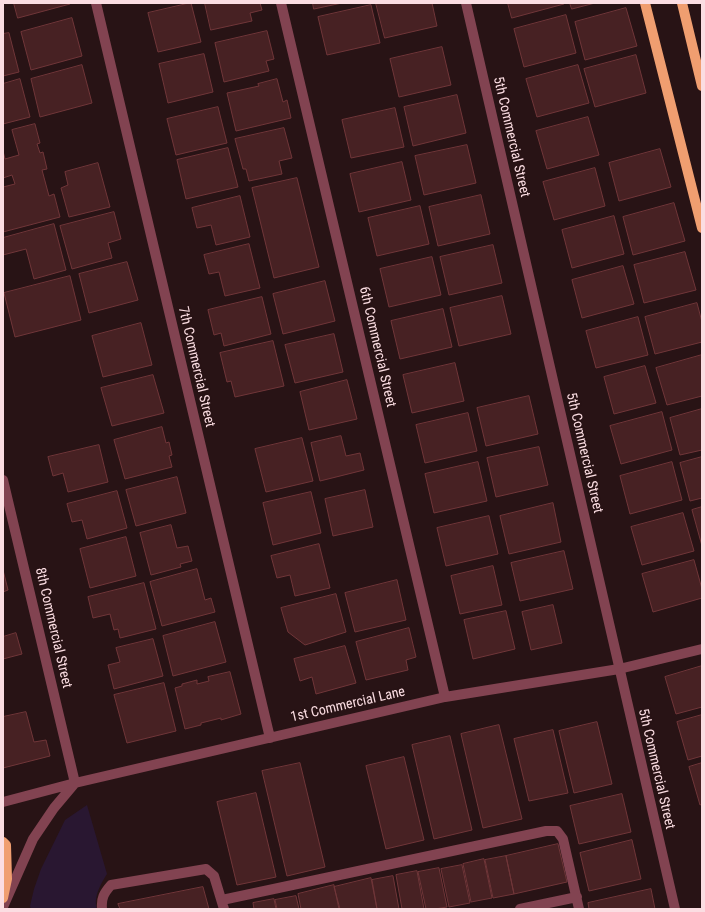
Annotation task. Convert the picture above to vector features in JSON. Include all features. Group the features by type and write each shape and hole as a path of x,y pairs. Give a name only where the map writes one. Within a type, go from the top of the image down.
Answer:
{"main road":[{"path":"646,3 702,228"},
{"path":"682,3 702,86"},
{"path":"3,842 6,845 7,879 3,898"}],"street":[{"name":"7th Commercial Street","path":"96,3 270,738"},
{"name":"6th Commercial Street","path":"281,3 446,696"},
{"name":"5th Commercial Street","path":"466,3 675,909"},
{"name":"8th Commercial Street","path":"3,480 75,783"},
{"name":"1st Commercial Lane","path":"3,802 75,783 446,696 619,669 702,650"},
{"path":"3,907 33,839 54,808 75,783"},
{"path":"102,909 102,901 105,892 111,885 206,869 214,876 223,905 538,833 557,831 563,839 580,909"},
{"path":"520,909 577,897"}],"shaded area":[{"path":"87,805 107,874 97,895 97,909 31,909 30,906 34,889 41,869 65,820"}],"building":[{"path":"14,3 69,3 70,4 18,18"},
{"path":"191,3 201,42 158,52 148,13"},
{"path":"205,3 260,3 262,10 250,13 252,21 211,30"},
{"path":"313,3 342,3 314,9"},
{"path":"376,3 432,3 437,26 385,38"},
{"path":"508,3 564,3 564,4 512,18"},
{"path":"570,3 595,3 572,9"},
{"path":"371,5 380,43 327,55 318,17"},
{"path":"626,8 637,46 585,60 575,22"},
{"path":"566,15 576,53 524,67 514,29"},
{"path":"72,18 82,56 31,70 21,32"},
{"path":"267,31 274,59 266,61 269,71 224,82 215,43"},
{"path":"9,33 19,72 3,76 3,34"},
{"path":"442,47 451,85 399,97 390,59"},
{"path":"204,54 213,92 168,103 159,64"},
{"path":"636,55 646,93 595,107 584,69"},
{"path":"82,65 92,103 40,117 31,79"},
{"path":"578,65 589,103 537,117 526,79"},
{"path":"20,79 30,117 3,124 3,84"},
{"path":"277,79 283,102 287,100 291,118 236,131 227,93 259,86 258,84"},
{"path":"457,95 466,133 413,146 404,107"},
{"path":"218,107 227,143 176,155 167,119"},
{"path":"395,108 404,147 351,158 342,120"},
{"path":"588,117 599,155 547,169 536,131"},
{"path":"35,124 40,143 37,144 40,153 43,152 47,169 42,170 49,196 54,194 60,217 3,232 3,187 15,184 12,175 3,178 3,151 5,159 19,155 12,130"},
{"path":"284,128 292,158 279,161 282,174 249,181 246,169 243,169 235,139"},
{"path":"467,145 476,183 424,195 415,156"},
{"path":"228,148 238,187 186,199 177,160"},
{"path":"660,149 671,187 619,201 609,163"},
{"path":"402,162 411,200 359,212 350,174"},
{"path":"98,163 110,207 69,217 61,188 68,185 65,172"},
{"path":"595,168 605,206 554,220 543,182"},
{"path":"297,178 319,267 274,278 252,188"},
{"path":"481,195 490,234 438,246 429,207"},
{"path":"240,196 250,237 216,245 211,225 197,228 192,208"},
{"path":"674,203 685,241 633,255 623,217"},
{"path":"420,206 429,244 377,256 368,218"},
{"path":"114,212 121,239 108,243 112,258 72,269 60,226"},
{"path":"614,216 624,254 572,268 562,230"},
{"path":"54,224 66,270 34,279 26,249 3,255 3,238"},
{"path":"249,244 260,288 225,296 219,272 209,274 204,255"},
{"path":"493,245 502,283 449,295 440,257"},
{"path":"685,252 696,290 644,303 634,265"},
{"path":"432,257 441,295 389,307 380,269"},
{"path":"127,262 138,300 89,313 79,274"},
{"path":"623,266 634,304 582,318 572,280"},
{"path":"70,276 81,320 15,337 4,293"},
{"path":"325,281 335,321 283,334 273,294"},
{"path":"502,296 511,334 459,346 450,308"},
{"path":"262,297 271,334 224,346 221,333 214,335 208,310"},
{"path":"697,303 702,322 702,342 655,354 645,317"},
{"path":"443,309 452,347 400,359 391,321"},
{"path":"638,317 648,355 596,368 586,331"},
{"path":"141,323 152,365 103,377 92,336"},
{"path":"334,334 343,372 295,383 285,345"},
{"path":"273,341 284,386 235,397 231,381 227,382 220,353"},
{"path":"702,355 702,396 667,405 656,368"},
{"path":"455,363 464,401 412,413 403,375"},
{"path":"645,366 656,403 614,414 604,377"},
{"path":"153,375 164,413 112,426 101,388"},
{"path":"347,380 357,419 309,430 300,392"},
{"path":"529,396 538,434 486,446 477,408"},
{"path":"702,409 702,450 680,455 670,418"},
{"path":"662,412 672,450 621,464 610,426"},
{"path":"468,413 477,451 425,463 416,425"},
{"path":"162,427 166,443 169,442 172,455 169,456 172,467 125,479 114,440"},
{"path":"341,436 346,456 360,453 364,470 320,481 311,443"},
{"path":"302,438 313,481 266,492 255,449"},
{"path":"99,445 108,482 68,492 63,473 53,476 48,457"},
{"path":"539,447 548,485 496,497 487,458"},
{"path":"702,457 702,498 690,501 680,463"},
{"path":"478,462 487,501 434,513 425,474"},
{"path":"672,462 682,500 630,514 620,476"},
{"path":"177,477 186,513 136,526 126,490"},
{"path":"365,490 373,527 333,536 325,499"},
{"path":"117,491 127,528 87,539 82,520 72,522 67,504"},
{"path":"311,492 321,533 273,545 263,503"},
{"path":"553,503 561,542 509,554 500,516"},
{"path":"702,507 702,546 692,510"},
{"path":"683,513 694,551 642,565 631,527"},
{"path":"489,516 498,554 446,566 437,528"},
{"path":"171,525 177,548 188,546 192,561 180,564 181,567 151,575 140,533"},
{"path":"126,537 136,576 90,588 80,549"},
{"path":"319,544 330,588 295,596 290,575 277,578 271,556"},
{"path":"564,551 573,589 520,601 511,563"},
{"path":"694,560 702,589 702,598 653,612 642,574"},
{"path":"493,566 502,605 460,614 451,576"},
{"path":"197,569 205,600 211,598 215,612 162,626 150,582"},
{"path":"3,570 8,590 3,592"},
{"path":"397,580 406,620 355,632 345,593"},
{"path":"144,583 156,629 120,638 118,629 114,630 110,614 93,618 88,597"},
{"path":"336,594 346,632 305,645 288,632 281,608"},
{"path":"553,605 562,643 531,650 522,612"},
{"path":"506,611 515,649 473,659 464,620"},
{"path":"215,622 226,662 173,676 163,636"},
{"path":"409,628 416,657 406,660 408,670 366,680 356,642"},
{"path":"16,633 22,654 3,659 3,637"},
{"path":"153,639 163,676 114,689 108,665 120,662 116,648"},
{"path":"345,646 356,683 316,694 312,677 300,681 294,659"},
{"path":"702,666 702,707 676,714 665,677"},
{"path":"230,672 241,714 221,720 221,718 201,723 201,725 185,729 175,688 182,686 182,684 197,680 197,684 209,681 208,677"},
{"path":"164,683 176,731 127,743 114,695"},
{"path":"26,712 34,742 46,740 50,756 3,768 3,717"},
{"path":"702,715 702,756 688,760 677,722"},
{"path":"597,722 612,784 574,793 559,731"},
{"path":"499,725 522,819 483,828 461,734"},
{"path":"553,730 568,793 529,801 514,739"},
{"path":"450,736 472,830 434,839 412,745"},
{"path":"404,757 424,840 386,849 366,766"},
{"path":"300,763 325,867 287,876 262,771"},
{"path":"702,763 702,804 700,805 689,767"},
{"path":"256,793 276,877 237,885 217,802"},
{"path":"622,794 631,832 579,844 570,806"},
{"path":"632,840 641,879 589,891 580,853"},
{"path":"558,844 567,882 514,894 506,856"},
{"path":"506,856 514,894 493,898 485,860"},
{"path":"484,859 492,898 471,902 463,864"},
{"path":"462,865 470,903 449,907 441,869"},
{"path":"439,868 447,907 426,909 418,872"},
{"path":"417,871 424,909 402,909 396,875"},
{"path":"393,876 399,909 377,909 372,880"},
{"path":"371,878 377,909 340,909 334,887"},
{"path":"334,885 339,909 301,909 298,894"},
{"path":"203,887 209,909 120,909 118,904"},
{"path":"651,889 655,909 589,909 588,903"},
{"path":"296,896 299,909 277,909 275,900"},
{"path":"274,899 276,909 254,909 253,903"}]}
